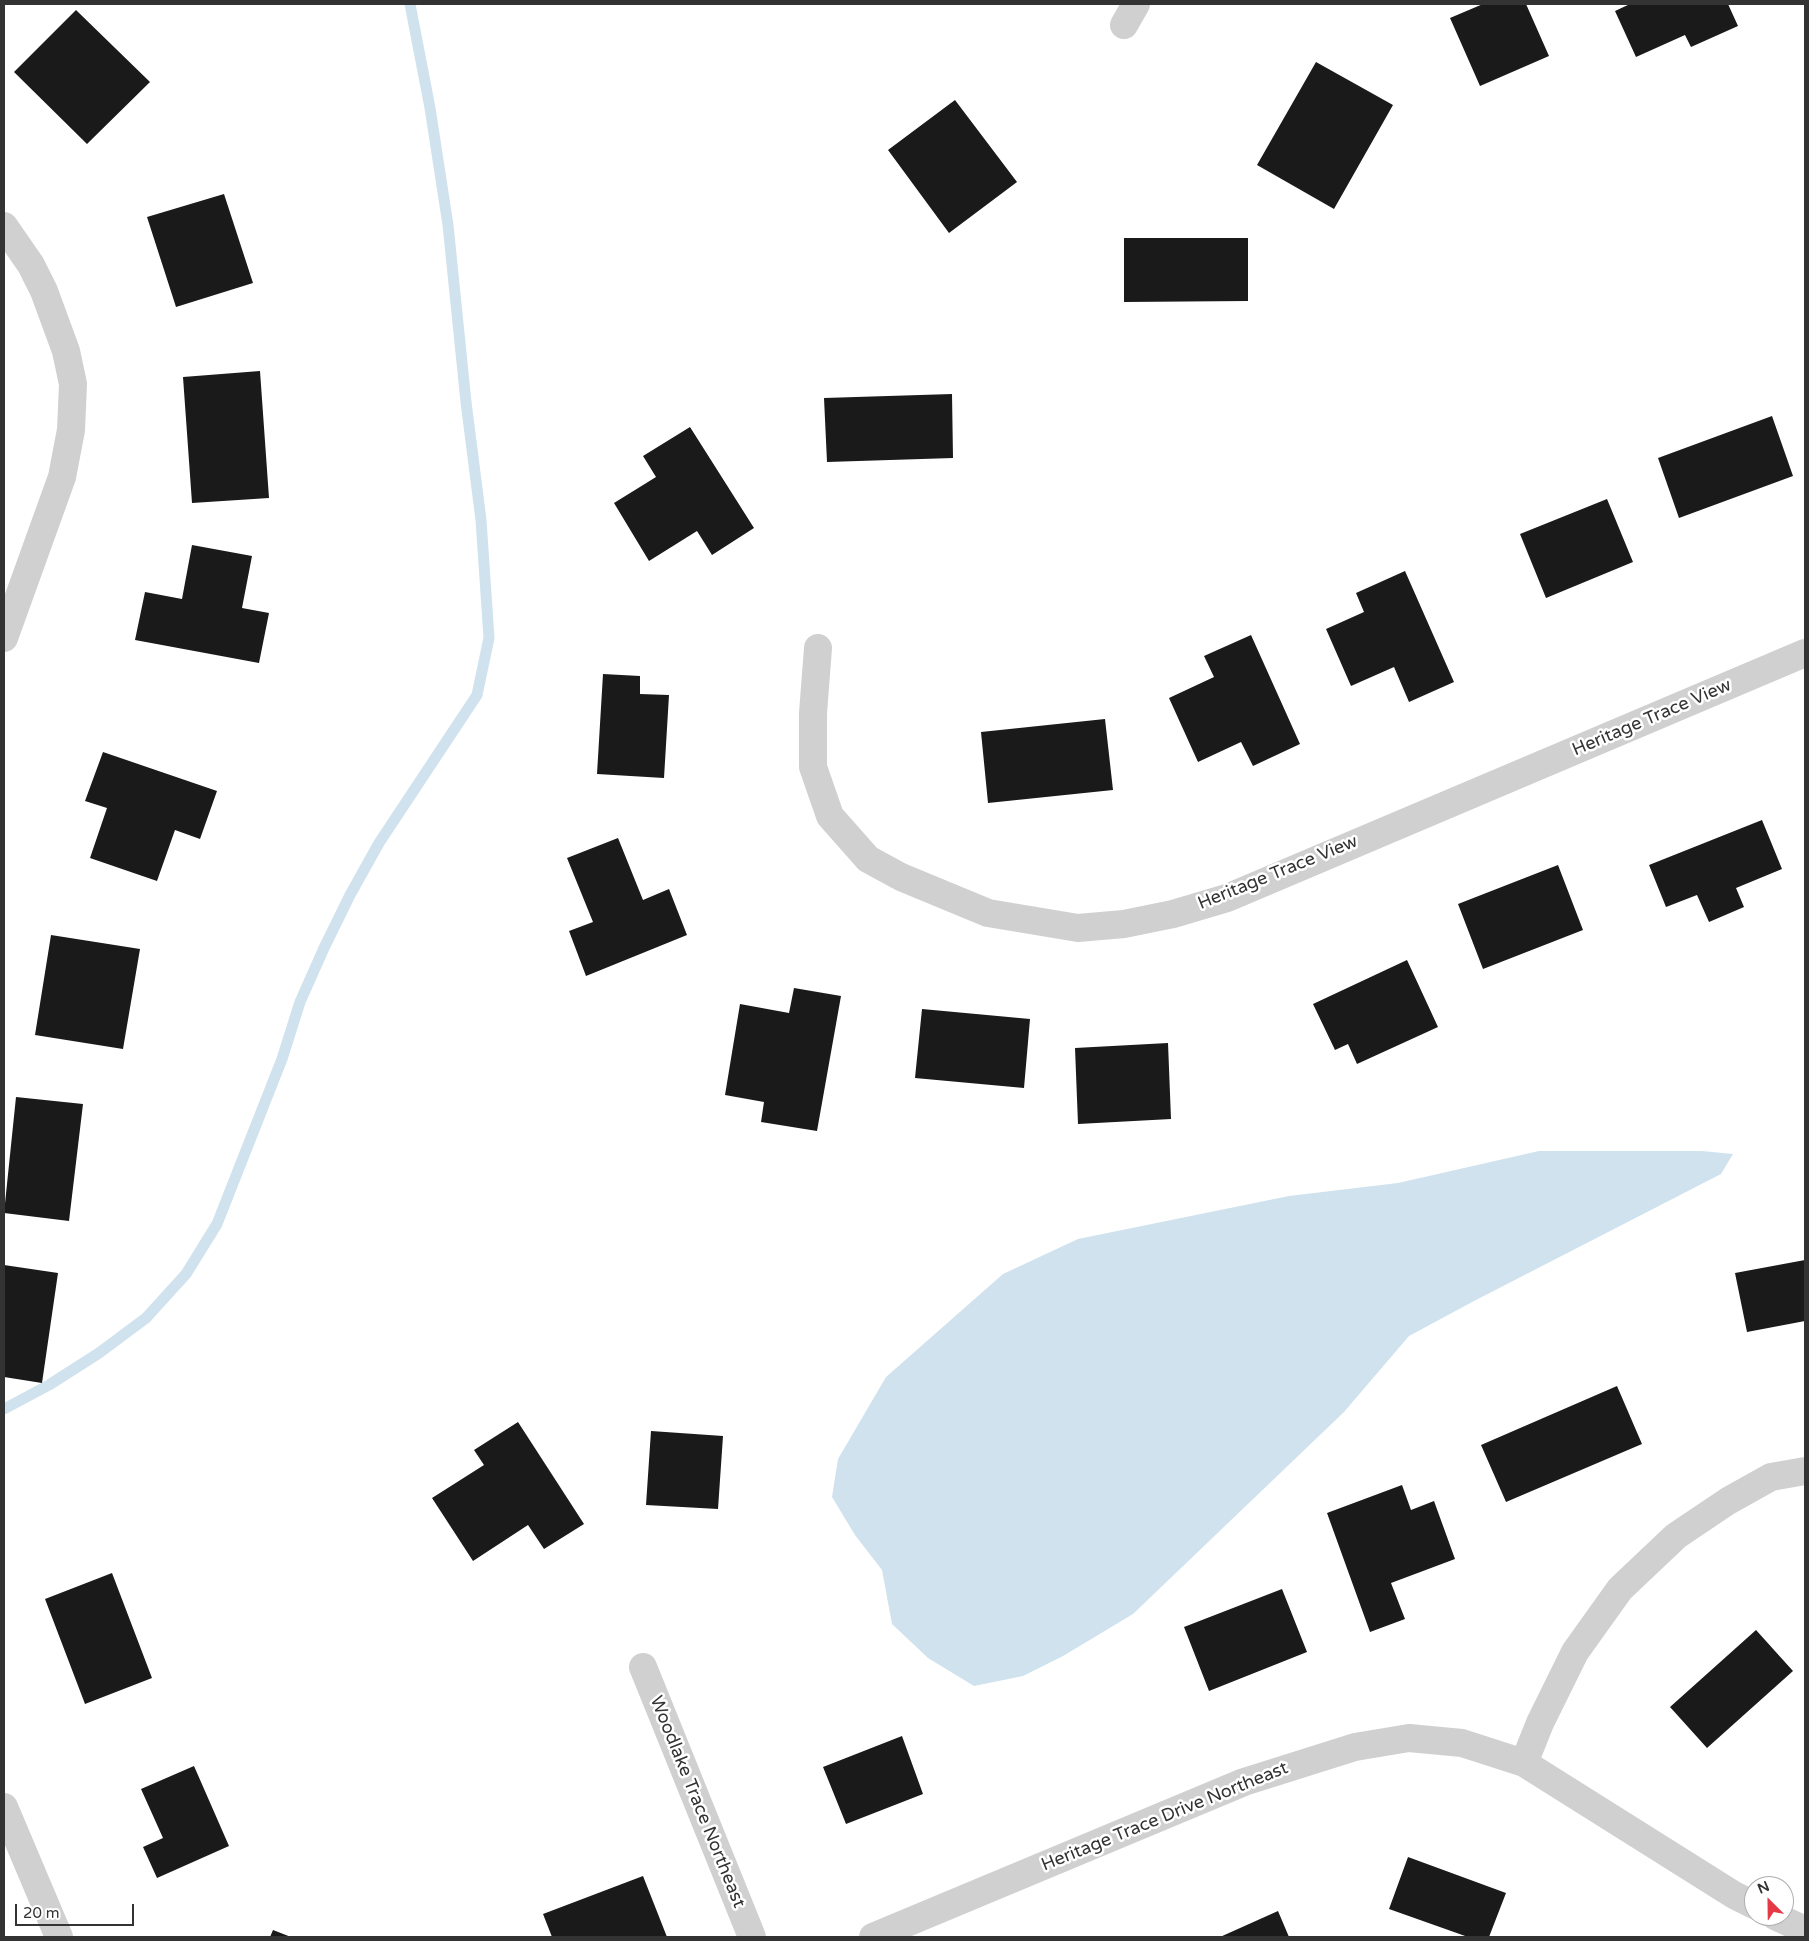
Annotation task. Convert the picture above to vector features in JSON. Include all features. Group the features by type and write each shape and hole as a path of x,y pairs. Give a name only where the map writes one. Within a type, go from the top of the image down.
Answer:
{"street":[{"path":"4,226 31,265 44,291 66,351 73,384 71,430 62,477 4,638"},
{"name":"Heritage Trace View","path":"818,648 813,714 813,767 830,816 868,859 901,877 988,913 1078,928 1132,922 1173,914 1227,898 1805,654"},
{"path":"1524,1763 1540,1723 1575,1652 1620,1589 1676,1536 1728,1501 1770,1478 1805,1471"},
{"name":"Woodlake Trace Northeast","path":"643,1667 752,1937"},
{"name":"Heritage Trace Drive Northeast","path":"873,1937 1244,1782 1355,1747 1409,1738 1462,1743 1524,1763 1744,1900"},
{"path":"4,1806 59,1937"}],"water":[{"path":"1539,1151 1702,1151 1733,1154 1721,1174 1409,1336 1344,1412 1133,1614 1063,1656 1023,1676 974,1686 928,1658 892,1624 882,1570 855,1535 832,1497 838,1459 886,1377 1003,1274 1078,1239 1289,1196 1398,1183"}],"building":[{"path":"1483,4 1526,4 1549,56 1480,86 1450,18"},
{"path":"1630,4 1728,4 1738,26 1691,47 1685,35 1636,57 1615,11"},
{"path":"76,10 150,82 87,144 14,72"},
{"path":"1316,62 1393,105 1334,209 1257,165"},
{"path":"955,100 1017,182 949,233 888,150"},
{"path":"224,194 253,283 176,307 147,217"},
{"path":"1124,238 1248,238 1248,301 1124,302"},
{"path":"260,371 269,498 192,503 183,377"},
{"path":"952,394 953,458 827,462 824,398"},
{"path":"1772,416 1793,476 1679,518 1658,458"},
{"path":"690,427 754,528 712,555 697,531 649,561 614,503 656,477 643,456"},
{"path":"1607,499 1633,562 1546,598 1520,534"},
{"path":"192,545 252,556 242,608 269,613 259,663 135,640 145,592 182,599"},
{"path":"1405,571 1454,682 1409,702 1394,667 1351,686 1326,629 1364,612 1356,593"},
{"path":"1251,635 1300,744 1253,766 1241,742 1198,762 1169,698 1214,677 1204,656"},
{"path":"603,674 640,676 640,694 669,695 664,778 597,774"},
{"path":"1105,719 1113,790 988,803 981,732"},
{"path":"103,752 217,791 200,839 175,830 157,881 90,858 107,808 85,801"},
{"path":"1762,820 1782,869 1736,888 1744,907 1709,922 1697,895 1666,907 1649,865"},
{"path":"618,838 643,900 669,889 687,935 586,976 569,931 593,922 567,858"},
{"path":"1558,865 1583,930 1483,969 1458,904"},
{"path":"51,935 140,949 123,1049 35,1035"},
{"path":"1407,960 1438,1027 1357,1064 1348,1044 1335,1050 1313,1004"},
{"path":"794,988 841,996 817,1131 761,1122 764,1102 725,1095 740,1004 789,1013"},
{"path":"922,1009 1030,1019 1024,1088 915,1078"},
{"path":"1168,1043 1171,1119 1078,1124 1075,1048"},
{"path":"16,1097 83,1104 69,1221 4,1213"},
{"path":"1805,1260 1805,1321 1747,1332 1735,1273"},
{"path":"4,1265 58,1273 42,1383 4,1377"},
{"path":"1617,1386 1642,1444 1506,1502 1481,1445"},
{"path":"518,1422 584,1524 544,1549 528,1525 473,1561 432,1498 484,1465 474,1450"},
{"path":"651,1431 723,1436 718,1509 646,1505"},
{"path":"1402,1485 1411,1510 1434,1501 1455,1559 1391,1583 1405,1619 1370,1632 1327,1513"},
{"path":"112,1573 152,1678 85,1704 45,1599"},
{"path":"1282,1589 1307,1652 1209,1691 1184,1627"},
{"path":"1756,1630 1793,1671 1707,1748 1670,1707"},
{"path":"902,1736 923,1794 846,1824 823,1767"},
{"path":"194,1766 229,1846 157,1878 143,1847 163,1838 141,1789"},
{"path":"1408,1857 1506,1893 1489,1937 1468,1937 1389,1909"},
{"path":"643,1876 667,1937 552,1937 543,1914"},
{"path":"1278,1911 1289,1937 1220,1937"},
{"path":"273,1930 291,1937 270,1937"}],"waterway":[{"path":"4,1409 49,1385 99,1353 146,1318 186,1274 217,1224 282,1059 300,1002 350,895 379,843 477,695 489,638 481,520 466,402 448,225 430,108 410,4"}]}
